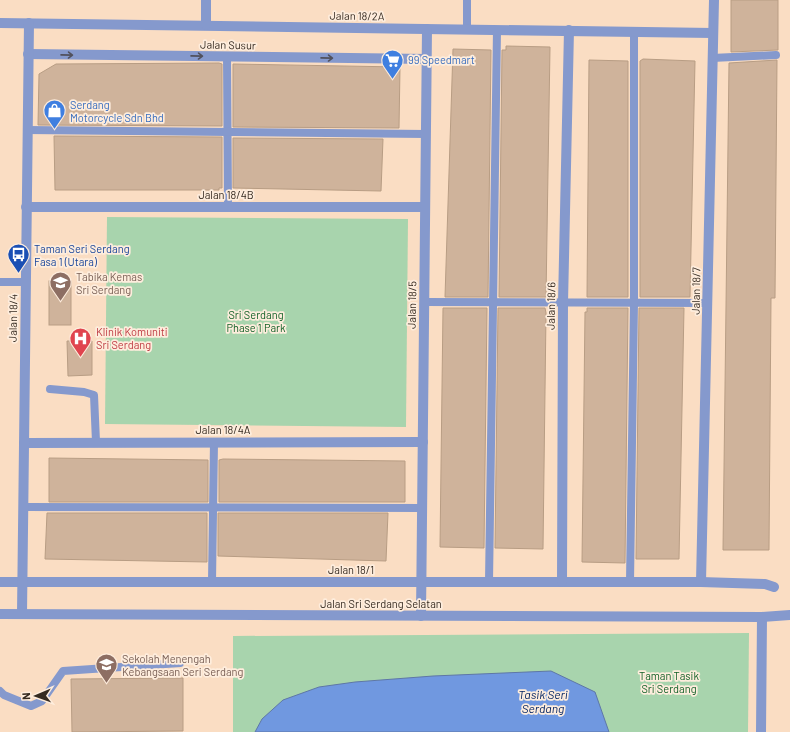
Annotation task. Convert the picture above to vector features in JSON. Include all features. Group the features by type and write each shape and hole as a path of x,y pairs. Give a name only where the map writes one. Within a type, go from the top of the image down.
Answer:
{"street":[{"path":"206,0 206,26"},
{"name":"Jalan 18/7","path":"701,582 714,0"},
{"name":"Jalan 18/2A","path":"0,23 713,33"},
{"name":"Jalan 18/4","path":"22,614 29,23"},
{"name":"Jalan 18/5","path":"421,616 427,29"},
{"name":"Jalan 18/6","path":"562,582 562,303 569,30"},
{"name":"Jalan Susur","path":"28,54 427,59"},
{"name":"Jalan 18/4B","path":"26,207 425,207"},
{"name":"Jalan 18/4A","path":"24,443 423,442"},
{"name":"Jalan 18/1","path":"0,582 701,582 765,584 774,587"},
{"name":"Jalan Sri Serdang Selatan","path":"0,614 790,616"},
{"path":"761,732 762,617"}],"lane":[{"path":"467,0 468,29"},
{"path":"489,582 497,30"},
{"path":"630,582 634,303 634,32"},
{"path":"712,58 776,55"},
{"path":"227,57 228,207"},
{"path":"27,130 426,134"},
{"path":"0,282 26,282"},
{"path":"424,302 707,303"},
{"path":"50,390 84,392 94,395 96,442"},
{"path":"212,582 214,442"},
{"path":"23,507 422,508"},
{"path":"0,691 4,695 31,706 42,701 63,671 180,663"}],"green space":[{"name":"Sri Serdang Phase 1 Park","path":"107,217 408,219 406,427 105,424"},
{"name":"Taman Tasik Sri Serdang","path":"749,633 748,732 233,732 233,636"}],"water":[{"name":"Tasik Seri Serdang","path":"551,671 595,692 609,732 255,732 262,719 283,700 319,687 355,682 433,676"}],"building":[{"path":"731,0 778,0 778,50 731,52"},
{"path":"506,46 550,47 546,297 499,297 502,50 506,50"},
{"path":"453,49 491,50 488,297 445,297"},
{"path":"643,59 695,61 690,297 640,297 640,61"},
{"path":"589,60 628,61 628,297 587,297"},
{"path":"777,60 775,298 771,298 769,550 723,550 729,63"},
{"path":"56,64 222,64 222,126 38,125 39,74"},
{"path":"233,64 400,67 399,128 233,127"},
{"path":"54,136 222,137 222,188 219,188 219,190 55,190"},
{"path":"233,138 383,139 381,191 233,188"},
{"name":"Tabika Kemas Sri Serdang","path":"49,281 71,281 71,325 49,325"},
{"path":"443,308 487,308 484,548 440,547"},
{"path":"498,308 545,308 546,313 543,549 495,548"},
{"path":"587,308 628,308 625,563 582,562 585,312 587,312"},
{"path":"639,308 684,308 679,559 636,559"},
{"name":"Klinik Komuniti Sri Serdang","path":"67,341 92,341 92,375 68,376"},
{"path":"49,458 208,460 208,502 49,502"},
{"path":"219,460 405,461 405,502 219,502"},
{"path":"47,513 207,513 207,562 45,559"},
{"path":"218,513 388,513 386,561 218,556"},
{"path":"183,678 183,731 72,732 71,679"}],"place":[{"name":"99 Speedmart","path":"393,80"},
{"name":"Serdang Motorcycle Sdn Bhd","path":"55,130"},
{"name":"Taman Seri Serdang Fasa 1 (Utara)","path":"19,274"},
{"name":"Tabika Kemas Sri Serdang","path":"60,302"},
{"name":"Klinik Komuniti Sri Serdang","path":"80,358"},
{"name":"Sekolah Menengah Kebangsaan Seri Serdang","path":"107,684"}]}
